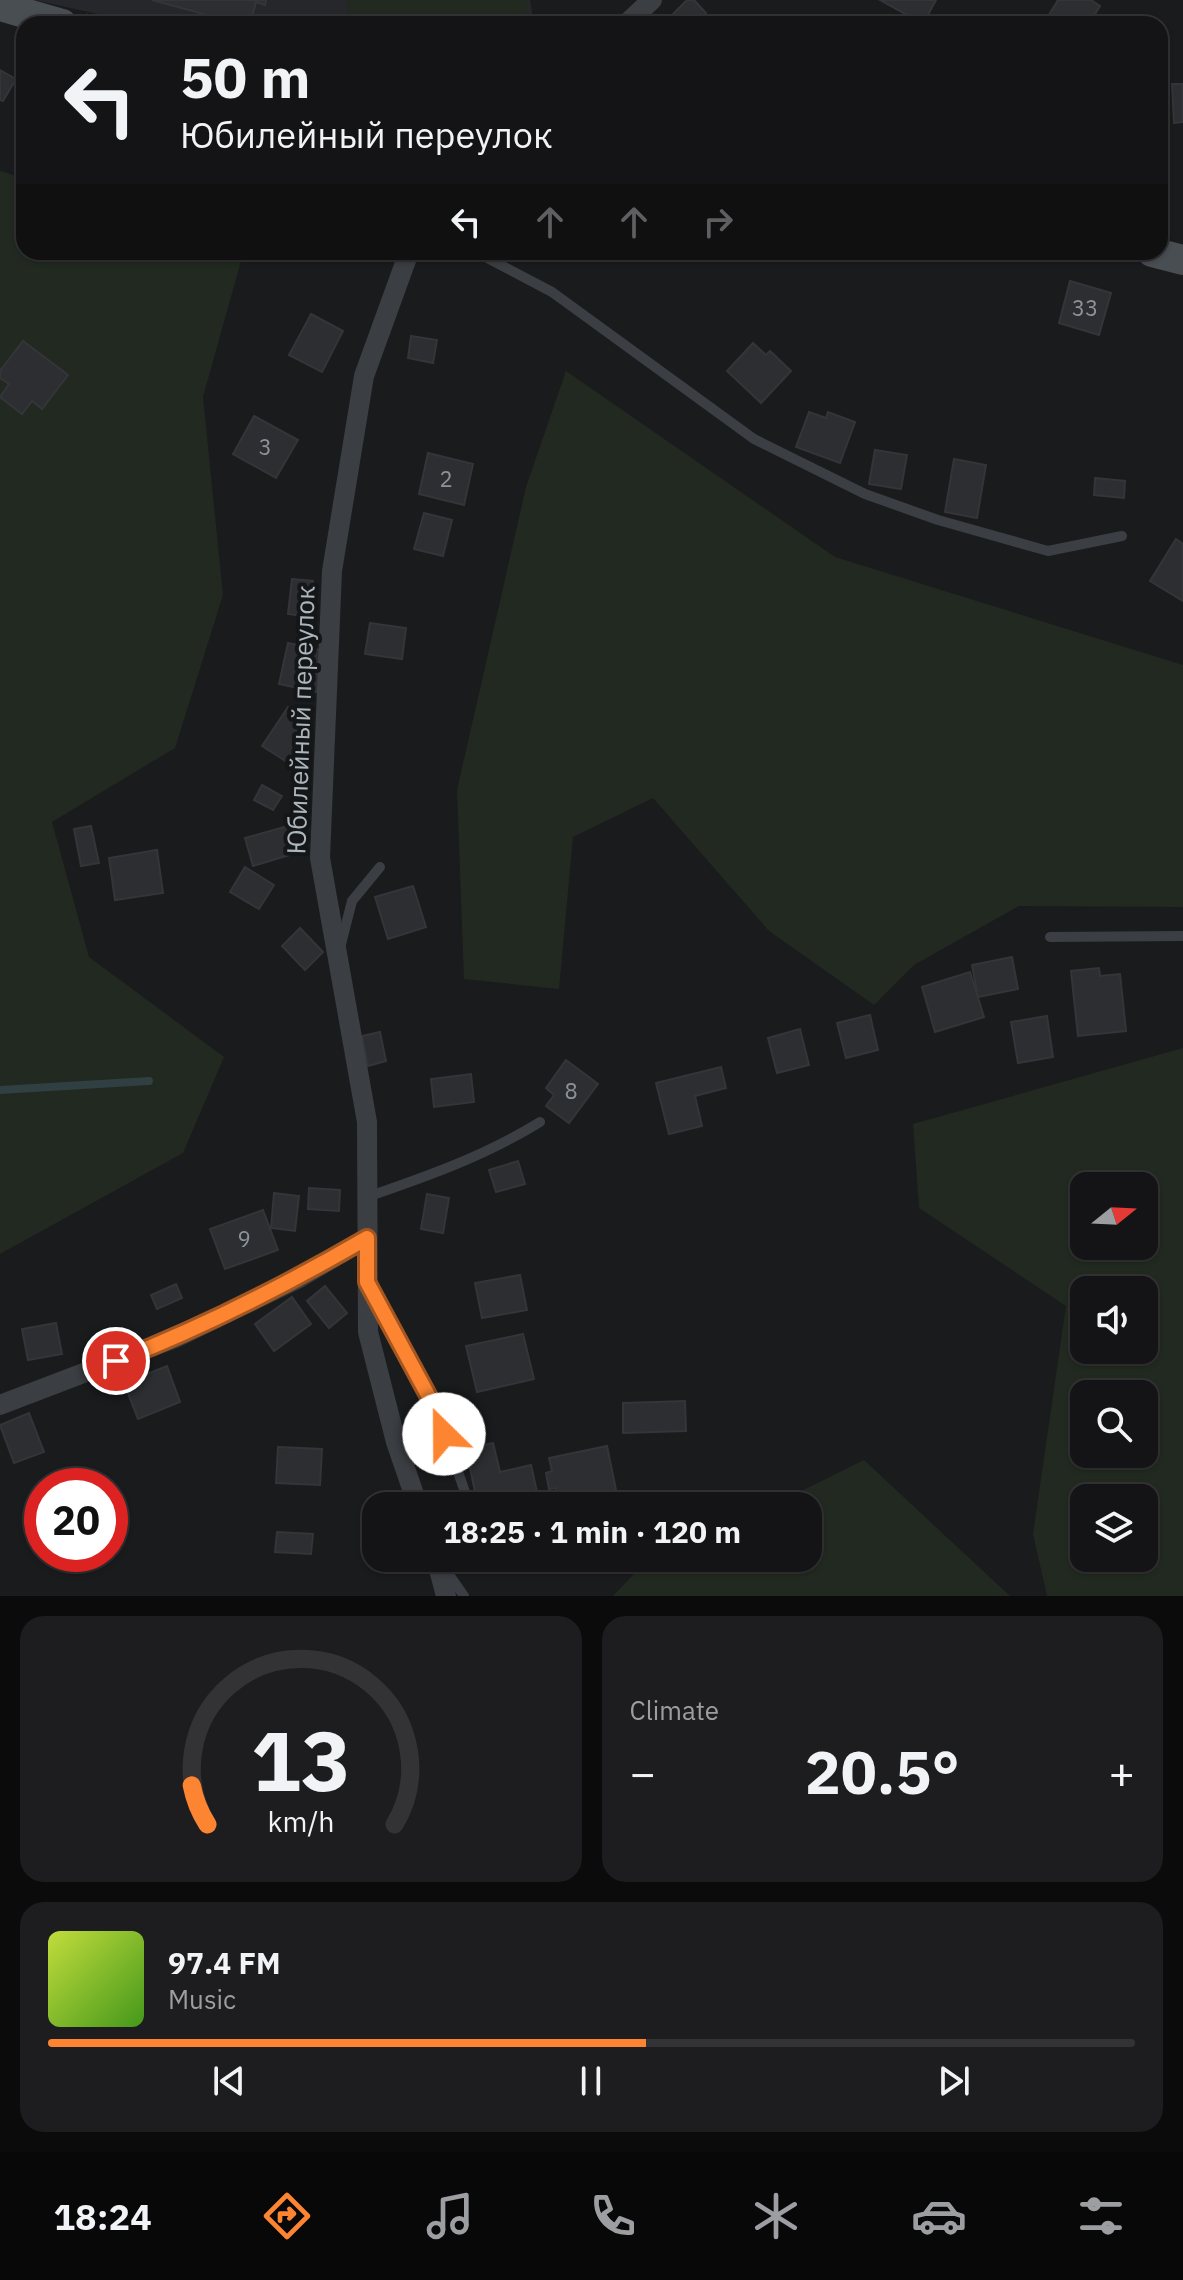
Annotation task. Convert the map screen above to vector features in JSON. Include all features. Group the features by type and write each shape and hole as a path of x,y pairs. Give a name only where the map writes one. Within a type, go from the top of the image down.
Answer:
{"street":[{"path":"635,16 652,0"},
{"path":"0,6 34,16"},
{"name":"Юбилейный переулок","path":"406,260 364,376 332,571 320,858 367,1122 368,1332 396,1442 413,1492"},
{"path":"0,1405 175,1338 299,1278 367,1238"},
{"path":"440,1572 446,1596"}],"lane":[{"path":"491,260 552,292 754,439 865,494 938,520 1048,551 1122,536"},
{"path":"338,958 352,901 380,867"},
{"path":"1050,937 1183,936"},
{"path":"367,1197 453,1168 502,1146 540,1122"},
{"name":"Юбилейный переулок","path":"367,1282 436,1410 465,1492"},
{"path":"447,1572 464,1596"}],"shaded area":[{"path":"34,0 530,0 533,16 107,16"},
{"path":"346,0 526,0 528,16 348,16"},
{"path":"0,171 16,176 16,260 241,261 203,397 223,595 175,748 52,822 89,957 224,1057 183,1153 0,1254"},
{"path":"566,371 835,557 1183,665 1183,907 1019,906 914,965 874,1005 769,931 653,798 573,837 559,989 464,979 457,790 526,487"},
{"path":"1183,1048 1183,1596 1047,1596 1033,1534 1066,1306 919,1208 913,1124"},
{"path":"864,1460 1010,1596 613,1596 637,1572 822,1572 822,1492 799,1492"}],"building":[{"path":"152,0 266,0 265,5 256,2 252,16 211,16"},
{"path":"687,0 694,0 706,13 703,16 671,16"},
{"path":"880,0 936,0 927,16 909,16"},
{"path":"1058,0 1091,0 1100,6 1094,16 1048,16"},
{"path":"0,70 16,79 3,101 0,100"},
{"path":"1172,84 1183,84 1183,122 1174,123"},
{"path":"1070,281 1111,293 1099,335 1059,323"},
{"path":"311,314 343,331 322,372 289,355"},
{"path":"411,336 437,340 433,363 408,358"},
{"path":"23,341 68,375 42,409 32,401 22,414 0,397 9,384 0,378 0,371"},
{"path":"753,343 766,355 770,351 791,371 761,403 727,371"},
{"path":"809,412 826,418 828,412 855,422 840,463 796,447"},
{"path":"254,416 298,440 276,478 233,454"},
{"path":"875,450 907,455 901,489 869,484"},
{"path":"428,453 473,464 464,505 419,494"},
{"path":"954,459 986,465 977,518 945,512"},
{"path":"1095,478 1125,481 1124,498 1094,495"},
{"path":"424,513 452,520 443,556 414,549"},
{"path":"1176,539 1183,544 1183,601 1150,581"},
{"path":"292,579 313,581 310,617 288,614"},
{"path":"370,623 406,628 402,659 365,654"},
{"path":"288,643 325,651 317,692 279,684"},
{"path":"288,707 313,723 287,762 262,746"},
{"path":"262,785 282,796 273,810 254,800"},
{"path":"91,826 99,863 81,866 74,829"},
{"path":"288,826 296,853 253,866 245,838"},
{"path":"157,850 163,893 115,900 109,858"},
{"path":"245,867 274,885 259,909 230,892"},
{"path":"413,886 426,927 388,939 375,897"},
{"path":"300,928 323,952 305,970 282,946"},
{"path":"1012,957 1018,989 978,997 972,965"},
{"path":"1099,968 1100,976 1120,974 1126,1031 1078,1036 1071,971"},
{"path":"970,972 984,1017 935,1032 922,987"},
{"path":"870,1015 878,1050 846,1058 837,1023"},
{"path":"1047,1016 1053,1057 1018,1063 1011,1022"},
{"path":"800,1029 809,1065 777,1073 768,1038"},
{"path":"380,1032 386,1061 368,1066 362,1036"},
{"path":"566,1060 598,1084 569,1123 546,1106 554,1095 546,1088"},
{"path":"721,1067 726,1088 695,1096 702,1126 669,1134 656,1083"},
{"path":"471,1074 474,1102 434,1107 431,1079"},
{"path":"518,1161 525,1184 496,1192 489,1170"},
{"path":"309,1188 340,1190 339,1211 308,1209"},
{"path":"274,1193 299,1196 295,1231 271,1228"},
{"path":"427,1194 449,1198 443,1233 421,1229"},
{"path":"263,1210 278,1250 225,1269 210,1229"},
{"path":"520,1275 527,1310 482,1318 475,1283"},
{"path":"176,1284 182,1298 157,1309 151,1295"},
{"path":"325,1286 347,1313 329,1328 307,1301"},
{"path":"292,1297 311,1324 274,1351 255,1324"},
{"path":"56,1323 62,1354 28,1360 22,1329"},
{"path":"523,1334 534,1379 477,1392 466,1346"},
{"path":"167,1366 180,1402 138,1419 124,1383"},
{"path":"685,1401 686,1431 623,1433 623,1403"},
{"path":"29,1413 44,1452 14,1463 0,1425"},
{"path":"493,1443 500,1472 531,1465 537,1492 475,1492 466,1449"},
{"path":"607,1446 616,1490 557,1492 556,1488 549,1489 546,1473 552,1471 549,1458"},
{"path":"278,1447 322,1449 320,1485 276,1483"},
{"path":"277,1532 313,1534 311,1554 275,1552"}],"waterway":[{"path":"0,1090 149,1081"}],"route":[{"path":"116,1361 175,1338 299,1278 367,1238 367,1282 436,1410 444,1434"}]}
